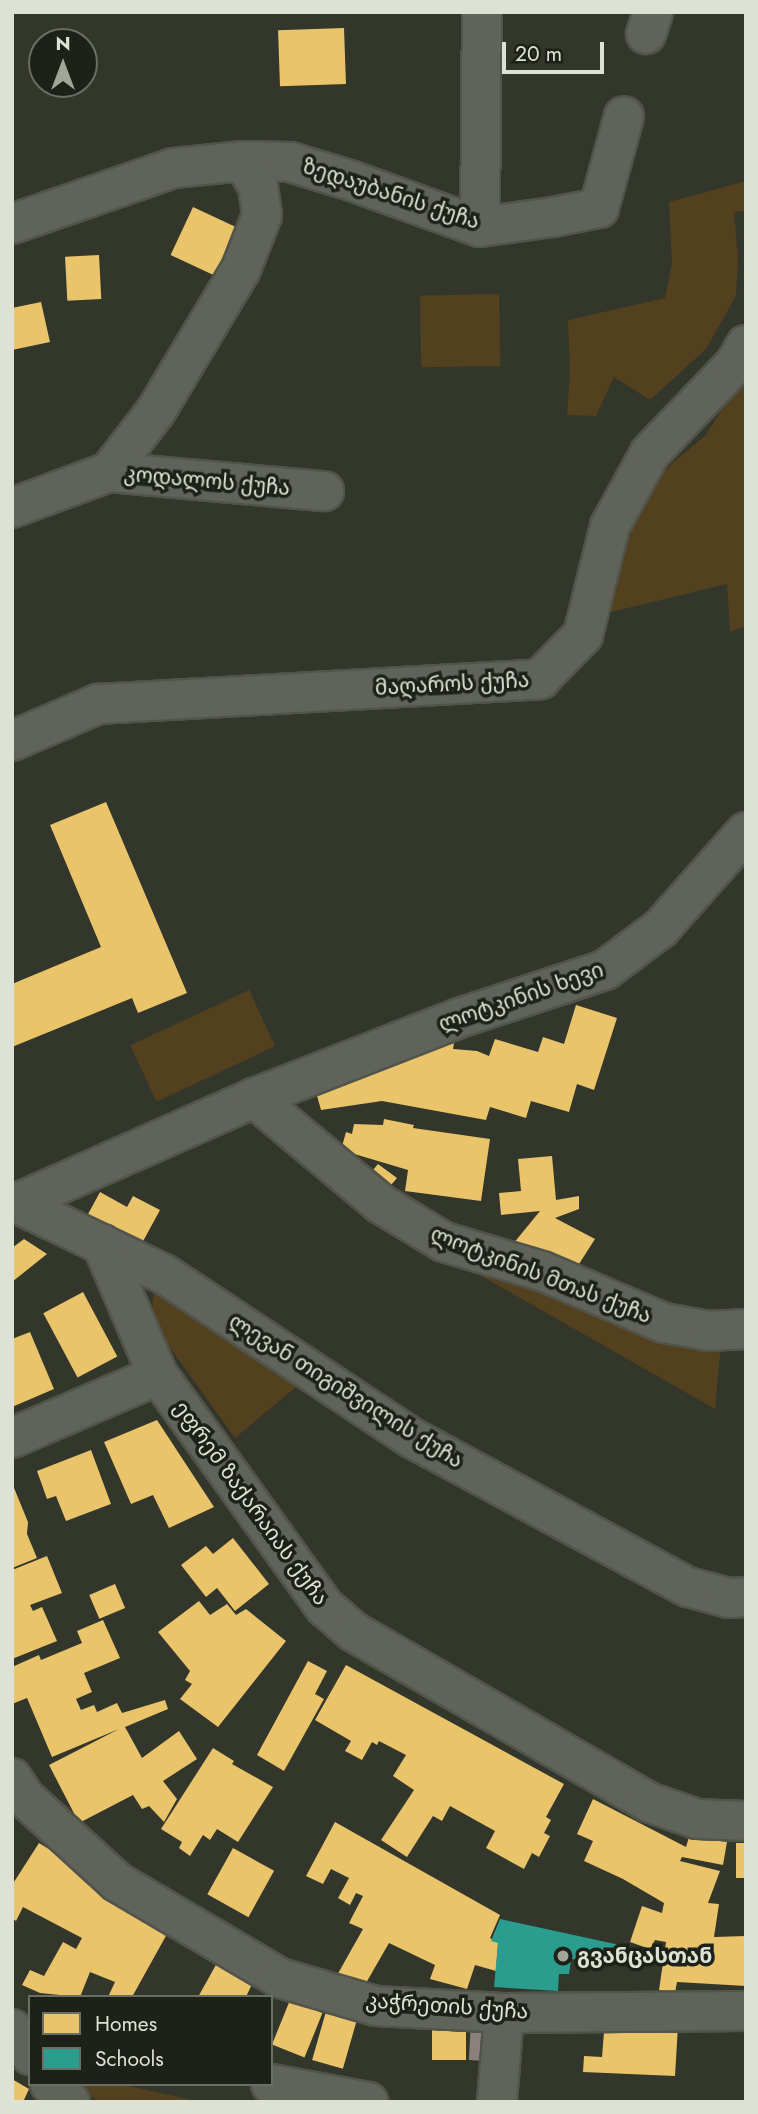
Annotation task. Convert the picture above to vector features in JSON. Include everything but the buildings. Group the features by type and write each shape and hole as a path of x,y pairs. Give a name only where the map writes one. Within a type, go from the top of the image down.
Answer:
{"street":[{"path":"480,227 482,12"},
{"name":"ზედაუბანის ქუჩა","path":"12,224 174,168 243,161 290,162 352,180 480,227 600,208 624,116"},
{"path":"109,472 156,411 240,269 262,215 258,186 243,161"},
{"name":"მაღაროს ქუჩა","path":"12,741 97,704 540,679 583,635 610,526 650,453 735,364 746,345"},
{"name":"კოდალოს ქუჩა","path":"12,508 109,472 324,491"},
{"name":"ლოტკინის ხევი","path":"15,1202 254,1098 459,1018 605,971 661,928 746,832"},
{"name":"ლოტკინის მთას ქუჩა","path":"254,1098 381,1204 444,1242 542,1271 664,1323 709,1331 746,1329"},
{"path":"15,1202 102,1244"},
{"name":"ეფრემ ზაქარაიას ქუჩა","path":"102,1244 158,1375 325,1607 354,1632 648,1802 697,1819 746,1821"},
{"name":"ლევან თიგიშვილის ქუჩა","path":"102,1244 164,1274 412,1438 688,1587 729,1598 746,1597"},
{"path":"12,1438 158,1375"},
{"name":"კაჭრეთის ქუჩა","path":"12,1778 25,1798 117,1882 280,1978 376,2006 504,2013 746,2011"},
{"path":"497,2102 504,2013"},
{"path":"12,2029 28,2052"},
{"path":"273,2084 368,2102"},
{"path":"52,2086 69,2102"}],"shaded area":[{"path":"746,181 746,211 734,212 738,258 736,296 706,349 650,400 614,377 596,416 567,415 570,370 568,320 665,298 672,263 669,202"},
{"path":"499,294 500,366 421,367 420,295"},
{"path":"746,378 746,626 730,632 727,584 599,615 635,503 670,465 705,436 742,379"},
{"path":"249,990 275,1046 156,1102 130,1045"},
{"path":"420,1241 721,1344 715,1409"},
{"path":"154,1291 177,1299 303,1381 235,1438 166,1342 152,1309"},
{"path":"78,2086 129,2086 201,2102 99,2102"}],"place":[{"name":"გვანცასთან","path":"563,1956"}]}
